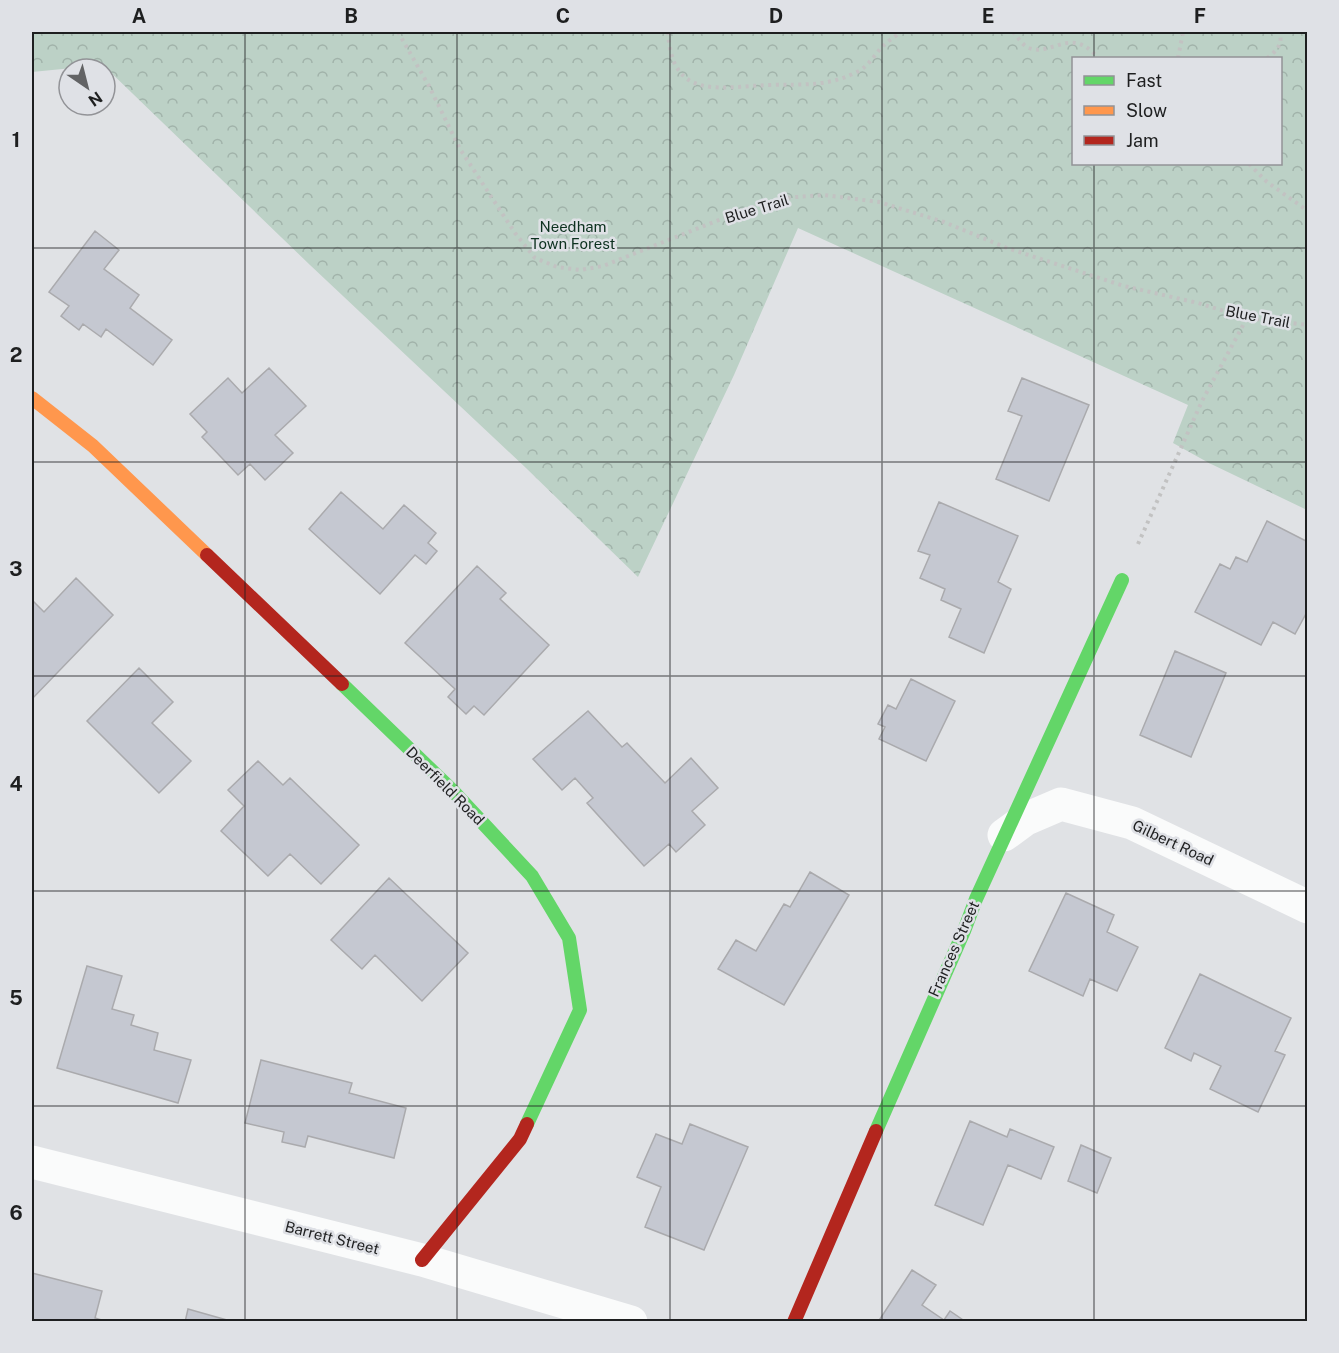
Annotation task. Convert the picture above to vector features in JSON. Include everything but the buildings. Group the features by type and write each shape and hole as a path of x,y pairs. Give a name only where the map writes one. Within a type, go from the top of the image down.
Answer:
{"street":[{"name":"Deerfield Road","path":"32,399 93,446 453,791 532,876 569,938 579,1010 520,1139 422,1260"},
{"name":"Frances Street","path":"794,1322 1004,835 1122,580"},
{"name":"Gilbert Road","path":"1004,835 1026,819 1060,804 1132,823 1308,907"},
{"name":"Barrett Street","path":"32,1162 422,1260 631,1322"}],"path":[{"name":"Blue Trail","path":"398,32 429,86 460,149 514,233 535,258 557,267 580,270 603,266 744,210 783,198 825,195 879,202 944,222 1007,248 1124,286 1198,303 1247,318 1308,325"},
{"path":"668,32 669,47 674,62 681,72 697,84 716,88 821,85 831,82 858,72 883,46 901,32"},
{"path":"1013,32 1028,48 1035,50 1059,44 1075,44 1088,48 1097,57"},
{"path":"1178,57 1183,32"},
{"path":"1269,57 1279,46 1281,36 1279,32"},
{"path":"1250,165 1267,182 1308,211"},
{"path":"1122,580 1202,401 1247,318"}],"green space":[{"name":"Needham Town Forest","path":"32,32 1307,32 1307,510 1173,443 1188,405 798,228 734,375 638,577 117,79 117,57 57,57 57,70 32,72"}],"traffic: fast":[{"path":"876,1131 976,899 1122,580"},
{"path":"342,684 453,791 532,876 569,938 580,1010 527,1124"}],"traffic: slow":[{"path":"32,398 93,446 207,555"}],"traffic: jam":[{"path":"207,555 342,684"},
{"path":"422,1260 520,1139 527,1124"},
{"path":"794,1322 876,1131"}]}
